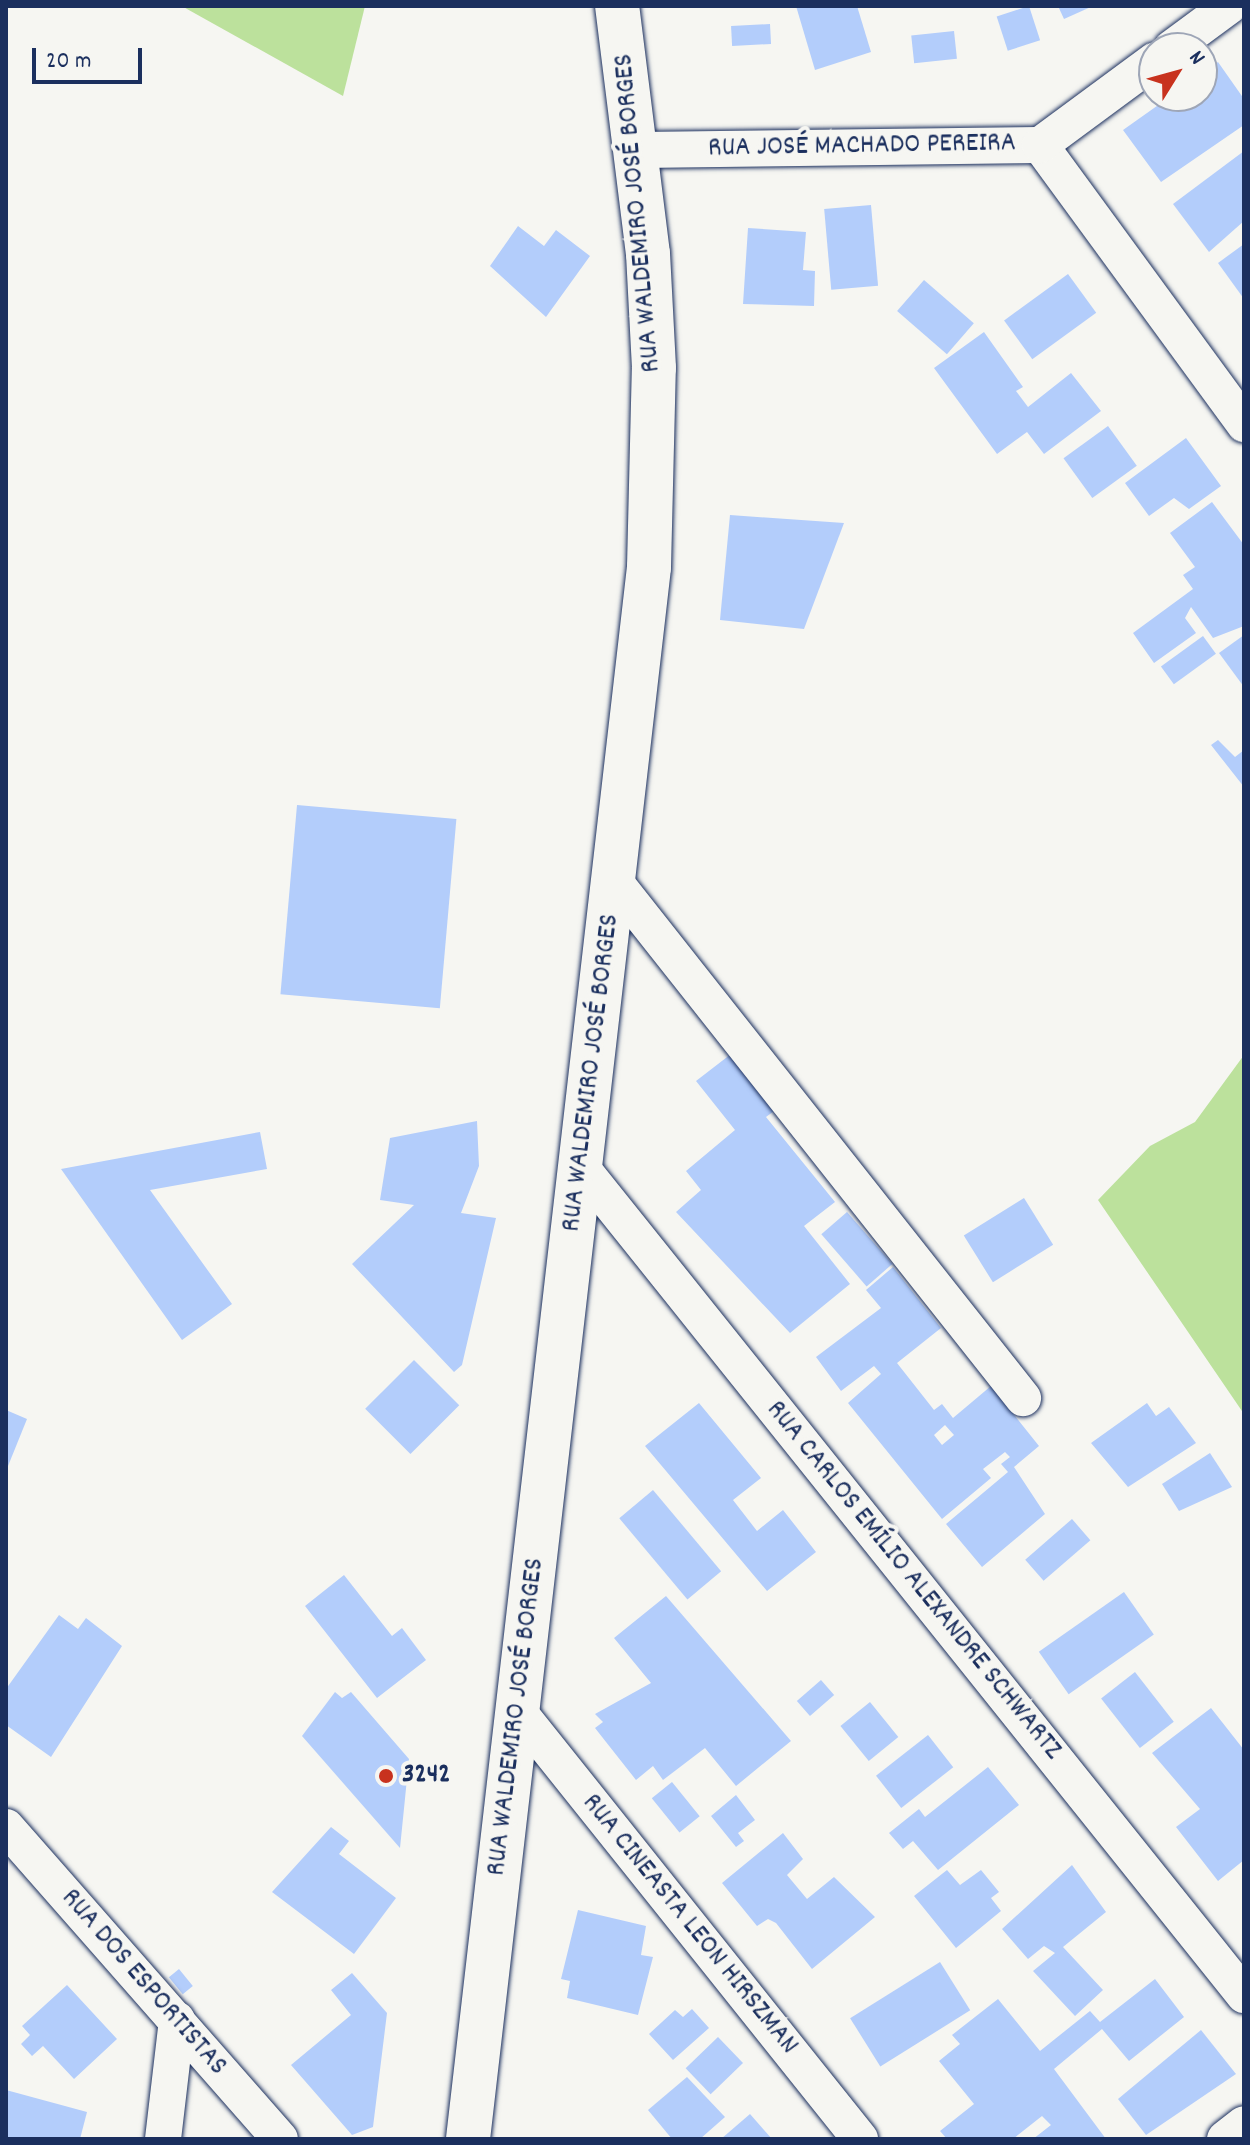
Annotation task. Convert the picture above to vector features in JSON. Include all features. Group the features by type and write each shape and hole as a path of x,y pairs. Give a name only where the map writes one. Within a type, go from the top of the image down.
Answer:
{"main road":[{"name":"RUA WALDEMIRO JOSÉ BORGES","path":"468,2139 615,882 654,465 638,150 617,6"}],"street":[{"path":"1194,32 1229,6"},
{"name":"RUA JOSÉ MACHADO PEREIRA","path":"638,150 1040,145 1138,73"},
{"path":"1040,145 1244,424"},
{"path":"615,882 1023,1398"},
{"name":"RUA CARLOS EMÍLIO ALEXANDRE SCHWARTZ","path":"581,1167 1244,1995"},
{"name":"RUA CINEASTA LEON HIRSZMAN","path":"518,1711 860,2139"},
{"name":"RUA DOS ESPORTISTAS","path":"6,1827 280,2139"},
{"path":"163,2139 177,2020"},
{"path":"1225,2139 1244,2124"}],"green space":[{"path":"182,6 365,6 343,96 187,9"},
{"path":"1244,1055 1244,1414 1098,1200 1150,1146 1195,1122"}],"building":[{"path":"796,6 857,6 871,52 815,70"},
{"path":"1029,6 1040,40 1008,51 997,17"},
{"path":"1058,6 1093,6 1064,19"},
{"path":"770,24 771,44 732,46 731,26"},
{"path":"954,31 957,59 914,63 911,35"},
{"path":"1218,62 1244,99 1244,125 1161,182 1123,130 1148,112 1218,112"},
{"path":"1244,151 1244,221 1209,252 1173,204"},
{"path":"871,205 878,286 831,290 824,209"},
{"path":"518,226 544,246 556,230 590,256 546,317 490,266"},
{"path":"748,228 806,232 803,270 815,271 814,306 743,304"},
{"path":"1244,244 1244,299 1218,263"},
{"path":"1068,274 1096,313 1032,359 1004,320"},
{"path":"924,280 974,323 947,354 897,311"},
{"path":"984,332 1023,387 1016,391 1028,407 1071,373 1101,411 1044,454 1027,432 997,454 934,368"},
{"path":"1108,426 1137,466 1092,498 1064,458"},
{"path":"1186,438 1221,486 1189,509 1174,498 1149,516 1125,483"},
{"path":"1212,502 1244,545 1244,626 1213,638 1191,607 1185,618 1196,633 1154,663 1133,633 1193,589 1183,575 1195,567 1170,533"},
{"path":"730,515 844,523 804,629 720,620"},
{"path":"1244,635 1244,687 1219,653"},
{"path":"1203,636 1216,654 1174,684 1161,667"},
{"path":"1218,740 1235,757 1244,750 1244,787 1211,745"},
{"path":"297,805 456,819 440,1008 280,994"},
{"path":"731,1054 774,1111 766,1117 835,1202 804,1226 850,1284 790,1333 676,1212 701,1190 686,1171 735,1130 696,1081"},
{"path":"477,1121 479,1166 461,1213 496,1218 462,1365 454,1372 352,1264 414,1205 380,1200 390,1138"},
{"path":"260,1132 267,1169 150,1190 232,1304 182,1340 61,1169"},
{"path":"1024,1198 1053,1245 993,1282 964,1236"},
{"path":"847,1212 892,1264 867,1286 821,1234"},
{"path":"893,1267 941,1328 897,1363 934,1410 942,1404 953,1418 991,1386 1039,1446 1014,1467 1045,1514 982,1567 946,1524 1008,1472 1001,1464 1010,1457 1005,1452 983,1469 991,1478 942,1519 848,1403 881,1374 874,1366 841,1391 816,1357 881,1308 866,1290","holes":["945,1425 954,1435 942,1445 934,1435"]},
{"path":"414,1360 459,1405 410,1454 365,1409"},
{"path":"699,1403 761,1478 733,1500 757,1531 783,1510 816,1552 767,1591 645,1446"},
{"path":"1147,1403 1156,1416 1169,1407 1196,1443 1128,1487 1091,1443"},
{"path":"6,1410 27,1419 6,1471"},
{"path":"1210,1453 1232,1487 1179,1511 1162,1484"},
{"path":"653,1490 721,1571 687,1599 619,1518"},
{"path":"1072,1519 1090,1540 1044,1581 1025,1560"},
{"path":"344,1575 392,1636 402,1628 426,1660 377,1698 305,1606"},
{"path":"1124,1592 1154,1635 1069,1694 1039,1652"},
{"path":"666,1596 791,1741 736,1786 705,1748 663,1780 653,1766 636,1780 595,1728 603,1722 595,1714 651,1683 614,1638"},
{"path":"59,1615 78,1629 86,1618 122,1646 51,1757 6,1725 6,1689"},
{"path":"1135,1672 1174,1722 1140,1748 1101,1698"},
{"path":"821,1680 834,1695 810,1716 797,1701"},
{"path":"335,1692 342,1698 351,1692 409,1759 400,1848 302,1736"},
{"path":"870,1702 898,1737 869,1761 840,1726"},
{"path":"1211,1708 1244,1750 1244,1860 1218,1881 1176,1827 1200,1809 1152,1753"},
{"path":"928,1735 953,1767 901,1808 876,1776"},
{"path":"988,1767 1019,1805 938,1870 913,1841 903,1849 889,1833 919,1809 925,1817"},
{"path":"672,1782 700,1816 679,1833 652,1798"},
{"path":"736,1795 755,1820 738,1833 744,1841 736,1847 711,1816"},
{"path":"331,1827 349,1841 339,1854 396,1898 354,1954 272,1892"},
{"path":"783,1833 803,1859 787,1875 807,1899 834,1877 875,1917 812,1969 776,1923 768,1919 757,1926 722,1883"},
{"path":"1072,1865 1106,1912 1063,1947 1103,1990 1075,2016 1033,1971 1055,1953 1044,1946 1028,1959 1002,1929"},
{"path":"947,1870 960,1885 981,1870 999,1892 991,1898 1001,1911 956,1948 914,1896"},
{"path":"578,1910 646,1926 641,1955 653,1957 638,2015 567,1998 570,1981 561,1979"},
{"path":"940,1962 970,2010 880,2067 850,2018"},
{"path":"179,1969 193,1986 183,1994 169,1977"},
{"path":"352,1973 387,2013 373,2127 352,2135 291,2065 351,2015 331,1990"},
{"path":"1155,1979 1184,2017 1129,2061 1102,2029 1054,2069 1106,2139 1033,2139 1051,2125 1042,2116 1013,2139 947,2139 940,2131 974,2104 939,2061 960,2044 952,2035 998,1999 1040,2051 1090,2011 1100,2022"},
{"path":"67,1985 117,2039 74,2079 43,2046 32,2056 21,2044 30,2035 22,2026"},
{"path":"692,2009 709,2028 673,2060 649,2034 675,2010 683,2017"},
{"path":"1201,2030 1236,2074 1146,2135 1118,2099"},
{"path":"718,2037 743,2063 711,2094 686,2068"},
{"path":"687,2077 725,2117 700,2139 672,2139 648,2110"},
{"path":"6,2090 87,2112 80,2139 6,2139"},
{"path":"750,2114 772,2139 721,2139"}],"place":[{"name":"3242","path":"386,1776"}]}
